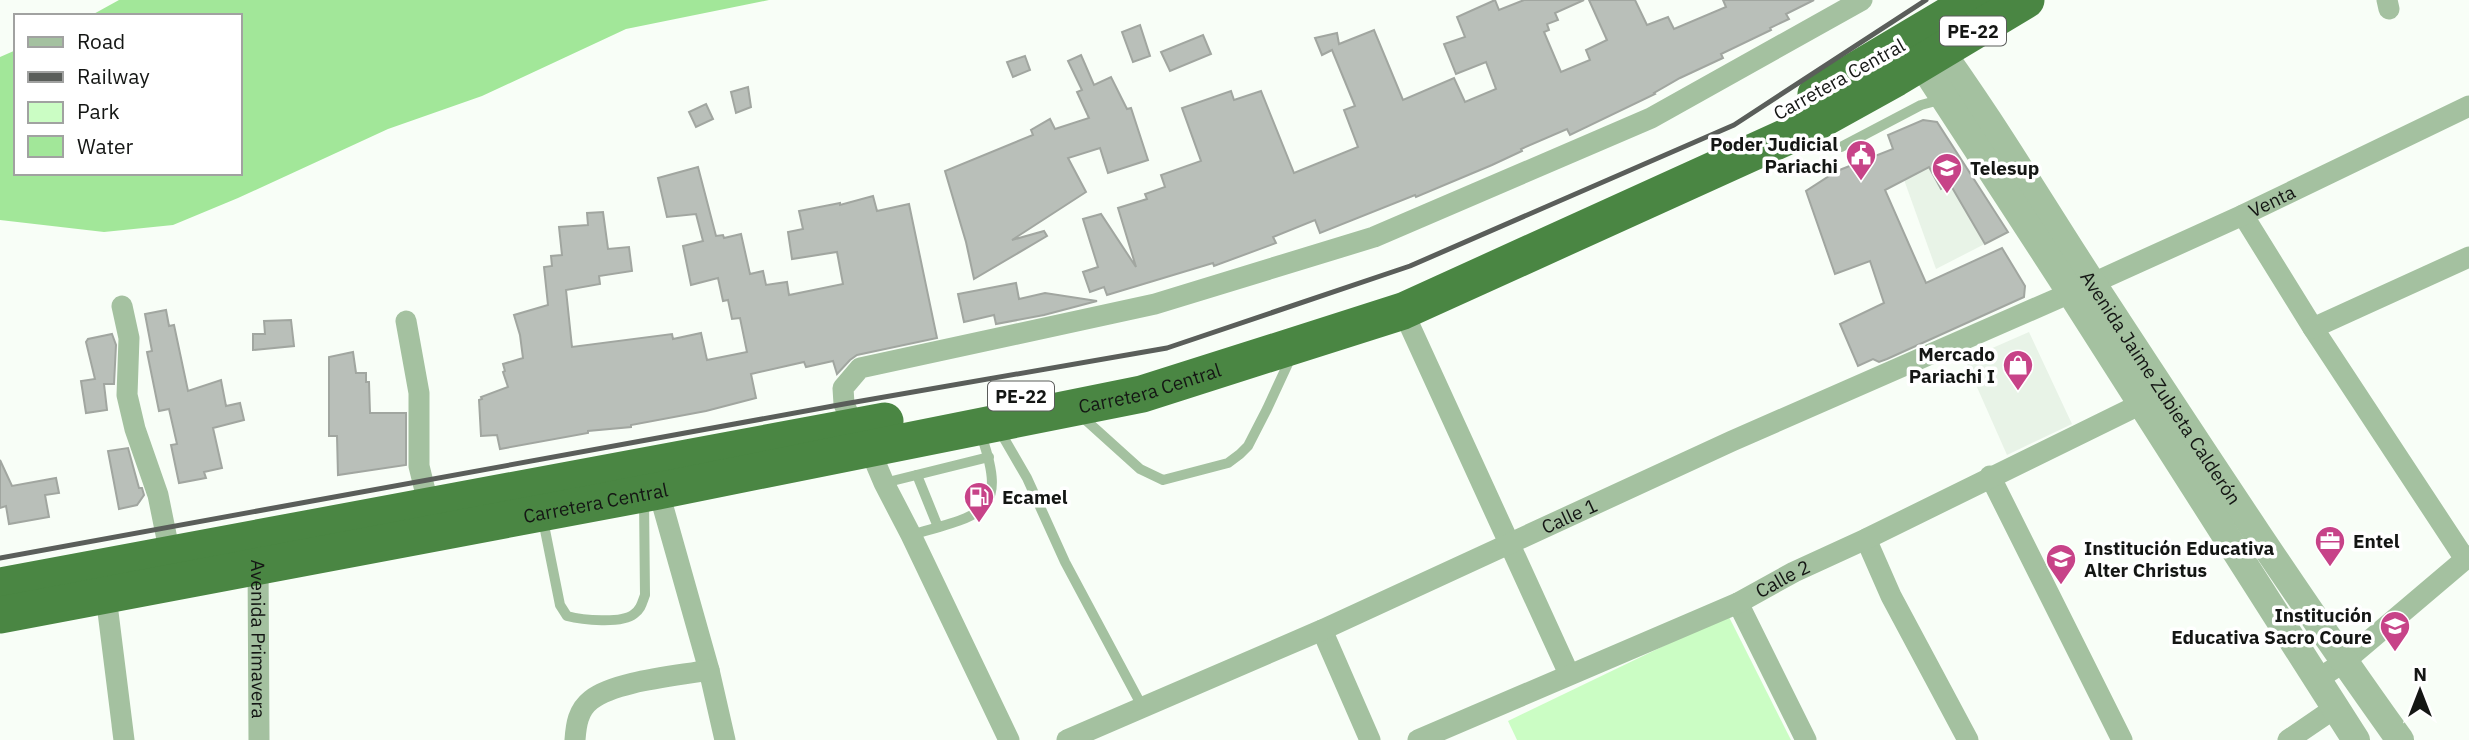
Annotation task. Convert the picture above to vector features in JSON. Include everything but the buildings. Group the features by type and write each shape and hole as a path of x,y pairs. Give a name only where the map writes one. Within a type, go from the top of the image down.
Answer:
{"highway":[{"name":"Carretera Central","path":"862,438 988,436 1071,403 1142,394 1296,345 1804,129 1923,46 1975,0"},
{"name":"Carretera Central","path":"0,586 170,554 258,553 542,513 651,484 1145,372 1384,309 1415,283 2026,0"},
{"name":"Carretera Central","path":"0,615 106,596 429,507 651,484"}],"street":[{"path":"1009,740 911,535 844,404 843,388 860,368 1156,304 1374,237 1651,118 1861,0"},
{"name":"Avenida Jaime Zubieta Calderón","path":"1923,46 2082,288 2400,740"},
{"name":"Venta","path":"2082,288 2243,215 2469,106"},
{"path":"2243,215 2314,328 2467,558 2344,662 2318,679"},
{"path":"2314,328 2469,257"},
{"name":"Avenida Jaime Zubieta Calderón","path":"2082,288 2141,404 2356,740"},
{"name":"Calle 1","path":"1067,740 1322,631 1732,441 2082,288"},
{"path":"122,306 130,338 127,395 135,429 158,495 170,554"},
{"path":"1384,309 1509,543 1569,674"},
{"path":"406,321 419,393 419,466 429,507"},
{"name":"Calle 2","path":"1418,740 1738,603 1794,572 2141,404"},
{"path":"1990,476 2122,740"},
{"path":"651,484 709,670 725,740"},
{"path":"1866,539 1891,596 1968,740"},
{"name":"Avenida Primavera","path":"258,553 259,740"},
{"path":"106,596 124,740"},
{"path":"1738,603 1806,740"},
{"path":"1322,631 1370,740"},
{"path":"575,740 576,720 589,701 612,688 709,670"},
{"path":"2288,740 2336,708"}],"lane":[{"path":"1779,140 1820,149 1841,147 1921,105 1955,93"},
{"path":"1071,403 1140,469 1163,480 1228,463 1248,446 1296,345"},
{"path":"884,484 917,475 988,436"},
{"path":"911,535 978,513 989,502 992,486 988,436"},
{"path":"988,436 1027,478 1065,562 1143,708"},
{"path":"917,475 938,527"},
{"path":"542,513 560,605 567,616 584,621 631,617 640,608 645,595 651,484"}],"shaded area":[{"name":"Telesup","path":"1923,120 1937,122 2008,232 1936,269 1888,135"},
{"name":"Mercado Pariachi I","path":"2029,332 2072,424 2007,455 1965,360"}],"green space":[{"path":"1728,615 1791,740 1517,740 1508,721"}],"water":[{"path":"119,0 769,0 626,29 482,96 388,129 173,225 104,232 0,220 0,57 14,51 14,175 242,175 242,14 94,14"}],"railway":[{"path":"0,558 1167,348 1410,266 1734,125 1926,0"}],"place":[{"name":"Poder Judicial Pariachi","path":"1861,182"},
{"name":"Telesup","path":"1947,195"},
{"name":"Mercado Pariachi I","path":"2018,392"},
{"name":"Ecamel","path":"979,524"},
{"name":"Entel","path":"2330,568"},
{"name":"Institución Educativa Alter Christus","path":"2061,586"},
{"name":"Institución Educativa Sacro Coure","path":"2395,653"}]}
